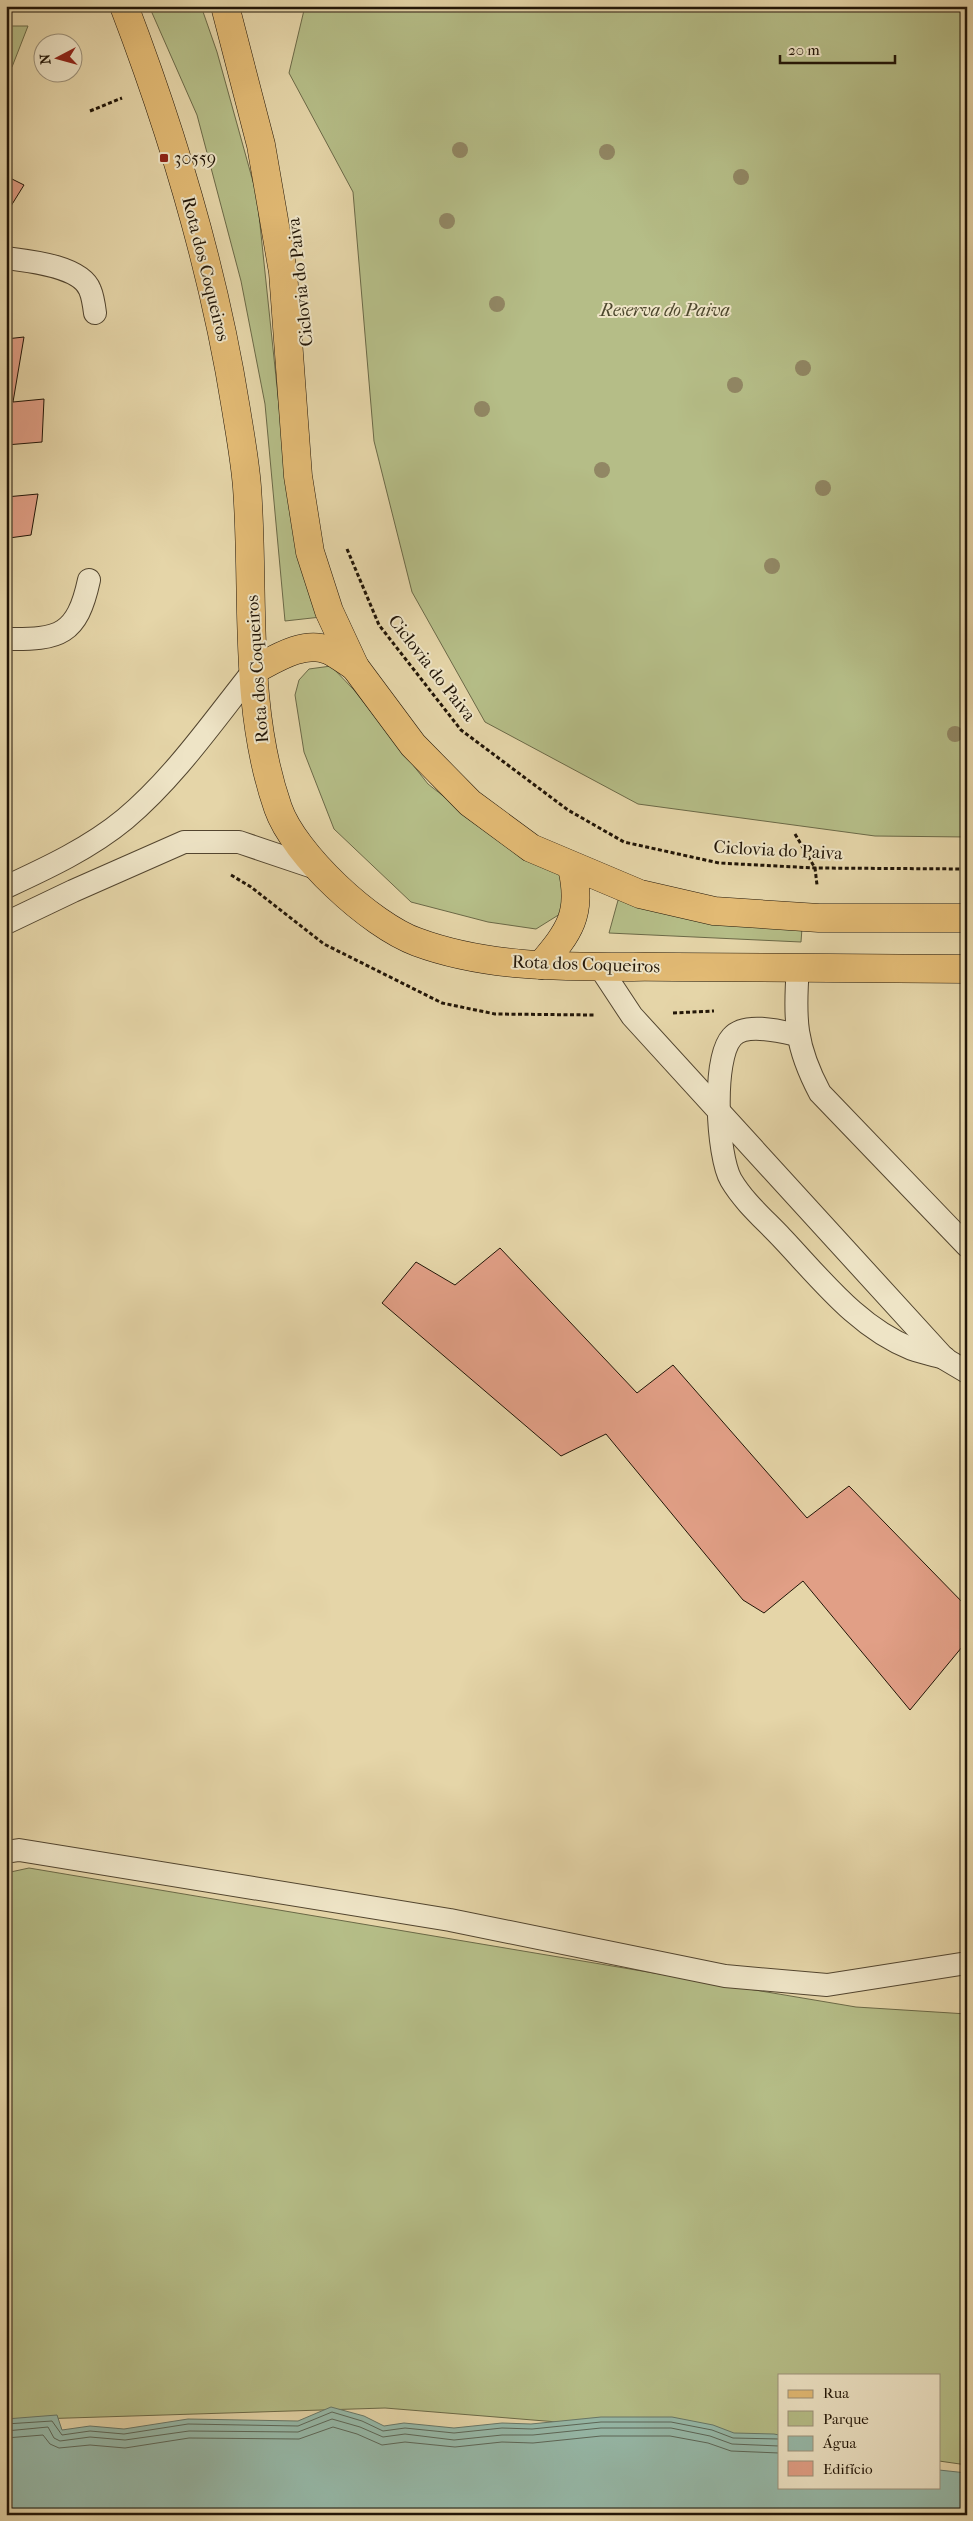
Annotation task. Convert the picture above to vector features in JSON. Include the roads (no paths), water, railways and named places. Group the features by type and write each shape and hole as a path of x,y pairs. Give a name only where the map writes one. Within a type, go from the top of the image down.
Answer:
{"main road":[{"name":"Rota dos Coqueiros","path":"124,6 154,84 197,222 227,352 247,484 254,670 257,713 263,755 279,812 316,868 368,913 413,941 458,955 541,965 967,969"},
{"path":"225,6 261,144 283,272 298,476 310,552 329,611 355,667 413,745 470,803 531,848 572,868 640,894 714,911 819,918 967,918"},
{"path":"254,670 282,655 305,648 327,649 355,667"},
{"path":"541,965 566,936 574,917 576,896 572,868"}],"lane":[{"path":"6,258 44,264 74,273 90,288 95,313"},
{"path":"6,639 37,640 58,635 74,622 84,603 89,580"},
{"path":"6,887 61,861 124,819 192,748 254,670"},
{"path":"6,923 184,842 240,842 316,868"},
{"path":"599,966 632,1016 719,1108 945,1358 967,1372"},
{"path":"798,967 795,1006 797,1035 806,1067 820,1092 967,1246"},
{"path":"797,1035 772,1029 750,1029 732,1036 724,1051 719,1108 721,1150 731,1180 747,1201 847,1307 880,1332 912,1349 945,1358"},
{"path":"10,1846 450,1920 725,1976 827,1985 967,1963"}],"water":[{"path":"331,2407 364,2416 384,2426 404,2423 454,2428 502,2423 531,2424 601,2417 672,2417 713,2425 734,2433 778,2435 778,2488 940,2488 940,2470 967,2473 967,2515 6,2515 6,2419 57,2415 62,2430 90,2426 124,2429 188,2419 298,2421"}],"place":[{"name":"30559","path":"164,158"}],"park label":[{"name":"Reserva do Paiva","path":"665,310"}]}
